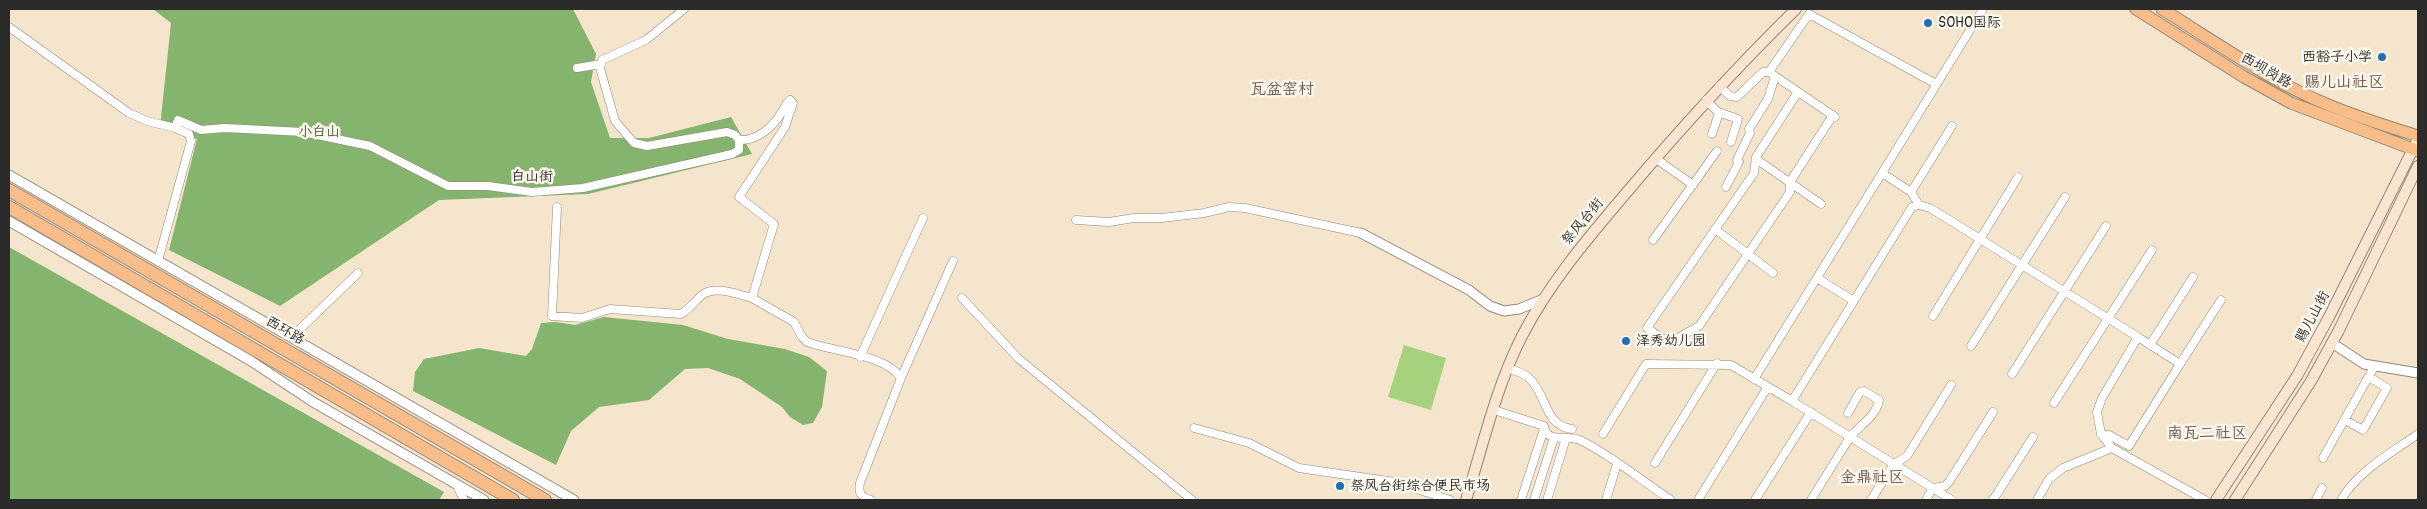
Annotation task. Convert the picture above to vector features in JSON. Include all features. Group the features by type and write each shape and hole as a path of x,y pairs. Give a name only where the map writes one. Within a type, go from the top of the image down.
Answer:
{"highway":[{"name":"西环路","path":"9,190 545,500"},
{"path":"9,207 513,500"}],"main road":[{"name":"祭风台街","path":"1466,500 1508,368 1541,300 1570,258 1655,158 1719,86 1796,9"},
{"name":"西坝岗路","path":"2136,9 2244,77 2291,103 2415,150"},
{"name":"西坝岗路","path":"2162,9 2256,68 2296,89 2330,106 2418,138"},
{"name":"赐儿山街","path":"2216,500 2301,368 2330,317 2415,150 2418,138"},
{"name":"赐儿山街","path":"2235,500 2311,381 2332,343 2418,166"}],"street":[{"path":"684,9 646,40 602,60 600,68 616,121 634,143 647,146 727,132 736,135 739,140 749,141 759,136 774,122 786,103 790,100 793,103 785,127 739,197 774,224 752,298"},
{"path":"1754,379 1983,9"},
{"path":"1726,187 1739,162 1737,160 1750,133 1750,129 1768,99 1772,74 1809,14 1936,84"},
{"path":"9,27 129,113 189,134 191,140 158,261"},
{"path":"578,68 601,64"},
{"path":"1719,86 1730,96 1737,97 1763,72 1772,74 1834,116 1790,182 1790,192 1698,326 1668,343 1647,328 1754,173 1756,159 1798,92"},
{"path":"1706,100 1718,113 1738,119 1731,142"},
{"path":"1712,134 1718,113"},
{"name":"白山街","path":"175,128 178,120 201,130 225,128 303,132 370,146 448,186 488,186 532,192 583,188 732,154 738,150 739,140"},
{"path":"1910,192 1952,126"},
{"path":"1653,240 1717,151"},
{"path":"1655,158 1693,185"},
{"path":"1756,159 1821,204"},
{"path":"1882,173 1910,192 1919,204 1930,208 2180,364"},
{"path":"9,175 574,500"},
{"path":"1933,316 2018,177"},
{"path":"1971,346 2065,197"},
{"path":"1792,401 1912,207 1919,204"},
{"path":"557,207 552,316 582,318 610,309 681,314 691,309 704,293 712,291 724,292 752,298 794,322 802,338 807,342 889,366 901,378"},
{"path":"1076,220 1109,222 1134,218 1162,218 1204,213 1229,207 1245,208 1361,233 1469,290 1490,306 1504,311 1519,310 1541,300"},
{"path":"860,356 923,218"},
{"path":"9,221 199,330 294,387 312,402 484,500"},
{"path":"2012,374 2106,226"},
{"path":"1715,229 1773,273"},
{"path":"2054,403 2152,250"},
{"path":"871,500 863,498 860,494 860,482 901,378 953,261"},
{"path":"284,334 298,331 358,273"},
{"path":"2150,345 2193,277"},
{"path":"1817,278 1854,300"},
{"path":"962,298 1019,359 1192,500"},
{"path":"2101,434 2109,435 2129,446 2221,300"},
{"path":"2138,337 2102,398 2097,412 2101,434 2112,448 2205,500"},
{"path":"2332,343 2364,364 2418,373"},
{"path":"1655,463 1718,363"},
{"path":"1603,434 1646,364 1718,363 1731,365 1767,388 1811,412 1952,500"},
{"path":"2323,458 2374,367"},
{"path":"1508,368 1529,377 1536,386 1552,419 1558,425 1572,429"},
{"path":"2345,420 2363,430 2387,388 2369,377"},
{"path":"1871,500 1894,464 1907,456 1951,384"},
{"path":"1698,500 1767,388"},
{"path":"1811,500 1850,437 1856,430 1864,426 1879,400 1864,391 1860,392 1848,413"},
{"path":"1494,410 1544,426 1544,429 1554,438 1579,440 1671,500"},
{"path":"1755,500 1811,412"},
{"path":"1933,488 1945,486 1949,482 1993,412"},
{"path":"1194,428 1249,443 1305,469 1395,482 1450,500"},
{"path":"1521,500 1544,429"},
{"path":"2341,500 2347,490 2371,467 2418,434"},
{"path":"1993,500 2033,437"},
{"path":"1534,500 1554,438"},
{"path":"1547,500 1566,438"},
{"path":"2037,500 2049,479 2063,468 2112,448"},
{"path":"1606,500 1617,464"},
{"path":"456,484 464,500"},
{"path":"1926,500 1933,488"},
{"path":"2316,500 2322,488"}],"green space":[{"name":"小白山","path":"153,9 573,9 596,54 591,82 610,138 649,138 731,117 752,154 588,194 439,200 280,306 169,250 197,139 160,127 171,23"},
{"path":"9,247 444,492 439,500 9,500"},
{"path":"604,317 683,325 728,339 785,349 809,357 827,371 822,407 813,423 803,425 790,417 782,407 740,379 708,368 685,369 649,400 599,407 571,431 556,465 413,391 415,372 424,359 479,348 526,356 532,349 541,323 556,322 575,325"},
{"path":"1404,345 1446,358 1431,410 1388,397"}],"place":[{"name":"SOHO国际","path":"1928,23"},
{"name":"西豁子小学","path":"2382,57"},
{"name":"泽秀幼儿园","path":"1626,341"},
{"name":"祭风台街综合便民市场","path":"1340,486"}],"district":[{"name":"赐儿山社区","path":"2344,83"},
{"name":"瓦盆窑村","path":"1282,90"},
{"name":"南瓦二社区","path":"2207,434"},
{"name":"金鼎社区","path":"1872,478"}]}
